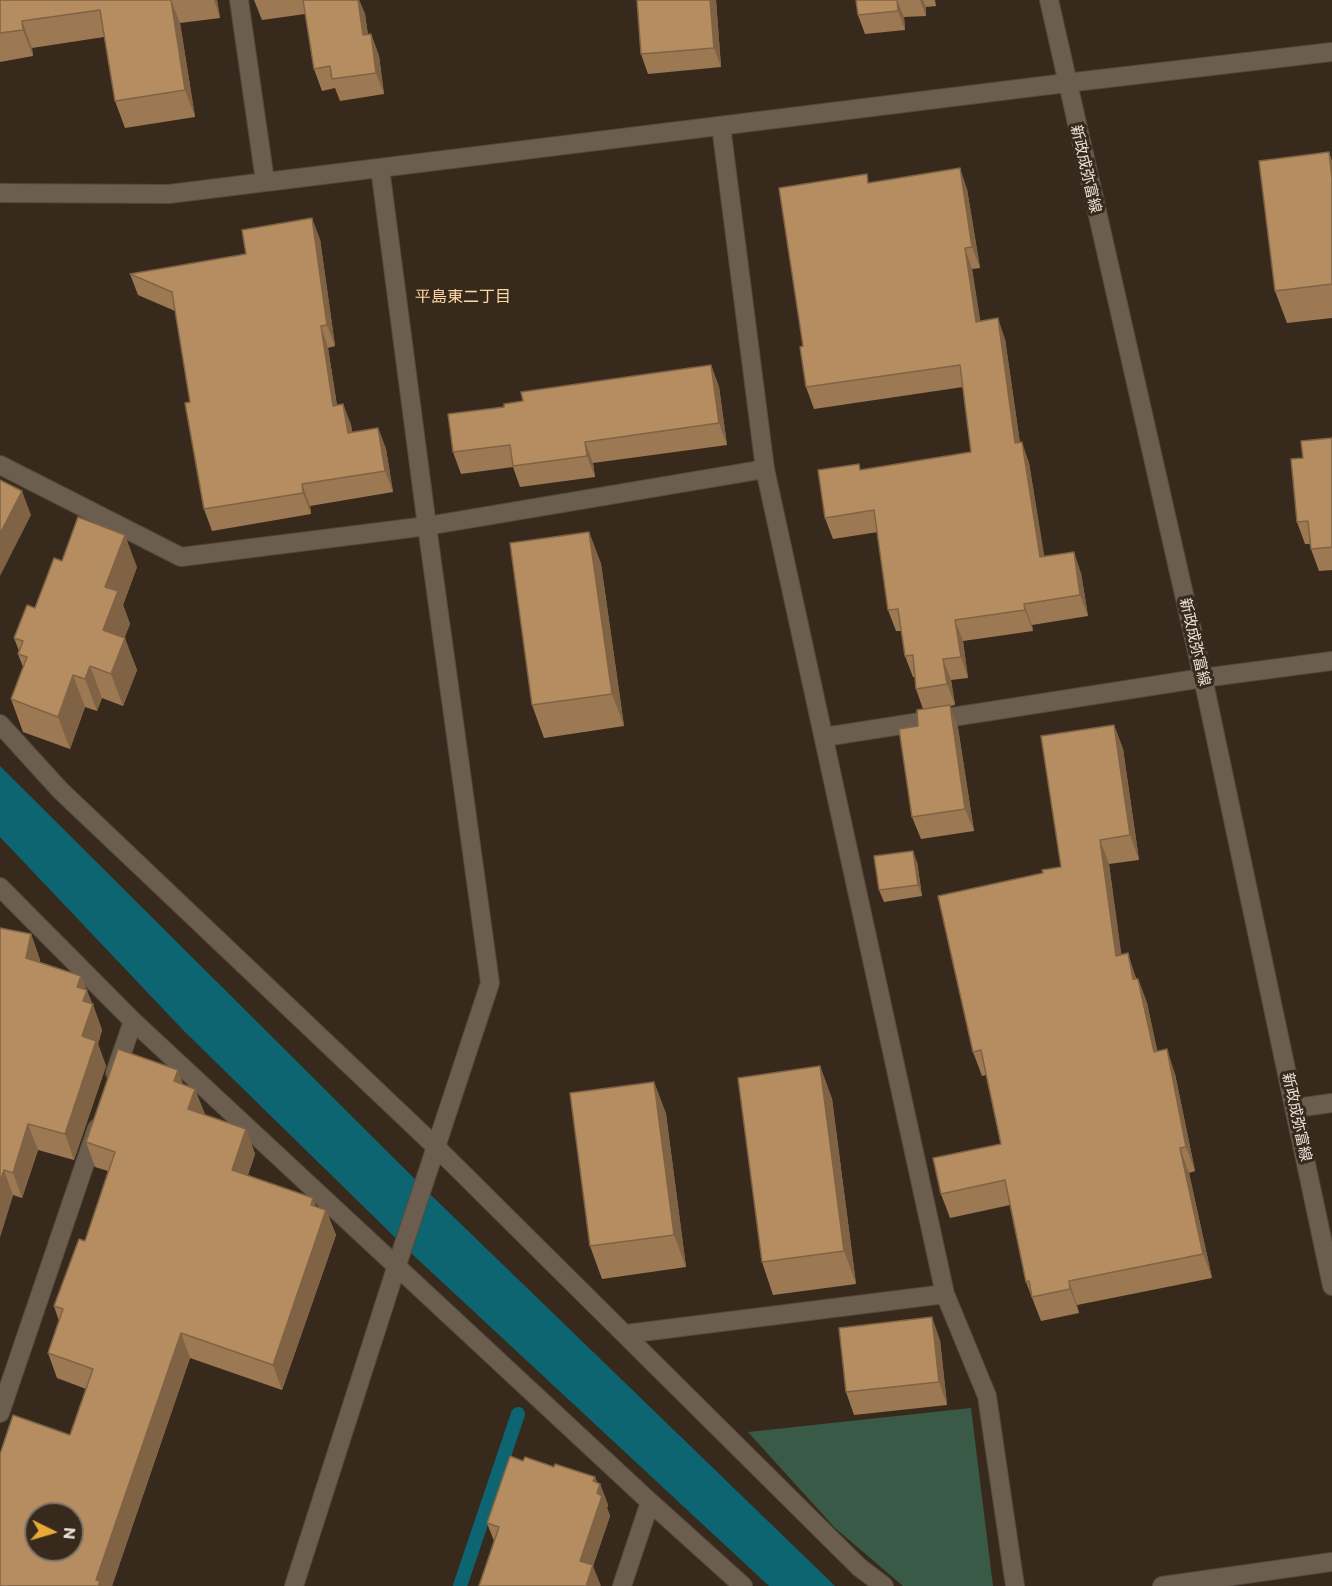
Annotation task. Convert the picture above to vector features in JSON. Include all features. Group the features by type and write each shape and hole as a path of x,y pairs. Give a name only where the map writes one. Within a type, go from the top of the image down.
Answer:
{"street":[{"path":"239,0 265,182"},
{"name":"新政成弥富線","path":"1049,0 1066,83 1203,678 1332,1286"},
{"path":"0,193 170,194 1332,52"},
{"path":"721,126 765,469 945,1294 987,1396 1015,1586"},
{"path":"294,1586 490,983 380,168"},
{"path":"0,465 181,557 427,526 765,469"},
{"path":"824,737 1332,660"},
{"path":"0,724 60,790 436,1147 859,1567 884,1586"},
{"path":"0,887 133,1021 743,1586"},
{"path":"110,1088 133,1021"},
{"path":"1296,1108 1332,1103"},
{"path":"0,1413 102,1110"},
{"path":"626,1334 945,1294"},
{"path":"622,1586 650,1502"},
{"path":"1162,1586 1332,1562"}],"green space":[{"path":"971,1408 993,1586 903,1586 835,1528 748,1432"}],"water":[{"path":"0,766 434,1198 835,1586 769,1586 412,1254 184,1031 0,837"}],"building":[{"path":"0,0 171,0 185,90 115,101 100,10 22,21 23,30 0,33"},
{"path":"303,0 358,0 363,35 371,34 376,73 332,79 330,66 314,69"},
{"path":"637,0 710,0 714,48 641,54"},
{"path":"856,0 897,0 898,11 858,15"},
{"path":"1329,152 1332,178 1332,284 1275,291 1259,161"},
{"path":"960,168 972,247 965,248 976,322 998,318 1015,443 1022,442 1040,557 1074,552 1080,595 1024,604 1025,610 955,620 961,657 943,659 947,684 916,689 913,655 905,656 898,609 888,610 874,510 825,518 818,470 859,464 860,470 971,452 960,365 806,387 800,347 803,346 779,188 867,174 868,183"},
{"path":"312,218 327,325 321,326 333,406 343,404 348,433 378,428 385,471 302,484 303,493 204,509 185,403 190,402 172,292 130,274 246,254 242,230"},
{"path":"711,365 719,423 585,442 587,456 513,466 510,445 453,452 448,414 504,407 504,404 523,401 521,392"},
{"path":"1332,438 1332,547 1311,549 1308,521 1297,522 1291,459 1303,458 1301,441"},
{"path":"0,480 22,491 0,534"},
{"path":"78,517 125,535 105,587 118,591 103,630 125,638 111,674 90,666 85,679 73,675 58,717 11,699 27,657 18,654 23,641 14,638 27,605 35,608 54,558 62,561"},
{"path":"589,532 612,694 532,705 510,543"},
{"path":"950,705 965,809 912,817 899,729 918,726 917,710"},
{"path":"1114,725 1130,835 1100,840 1116,956 1128,953 1133,979 1138,979 1154,1052 1167,1049 1186,1147 1180,1148 1203,1254 1069,1281 1070,1289 1032,1297 1029,1281 1026,1282 1005,1180 941,1194 933,1158 1001,1144 981,1050 973,1052 938,896 1061,867 1041,736"},
{"path":"913,851 918,885 879,890 874,856"},
{"path":"0,928 31,934 26,958 81,976 77,987 87,990 83,1001 93,1004 82,1036 96,1041 65,1134 28,1124 13,1173 4,1170 0,1182"},
{"path":"118,1049 178,1070 174,1081 195,1089 188,1109 246,1129 232,1170 313,1198 311,1205 326,1210 273,1365 181,1333 96,1580 100,1581 98,1586 0,1586 0,1454 13,1415 70,1435 93,1369 48,1353 63,1309 54,1306 79,1239 85,1241 115,1152 86,1142"},
{"path":"820,1066 844,1251 762,1262 738,1078"},
{"path":"654,1082 674,1235 590,1246 570,1093"},
{"path":"932,1317 939,1382 846,1392 839,1328"},
{"path":"510,1456 523,1461 525,1457 554,1467 555,1464 595,1477 593,1481 600,1484 597,1493 602,1496 580,1561 593,1565 586,1586 479,1586 499,1527 487,1523"}],"waterway":[{"path":"460,1586 518,1414"}],"district":[{"name":"平島東二丁目","path":"463,297"}]}
